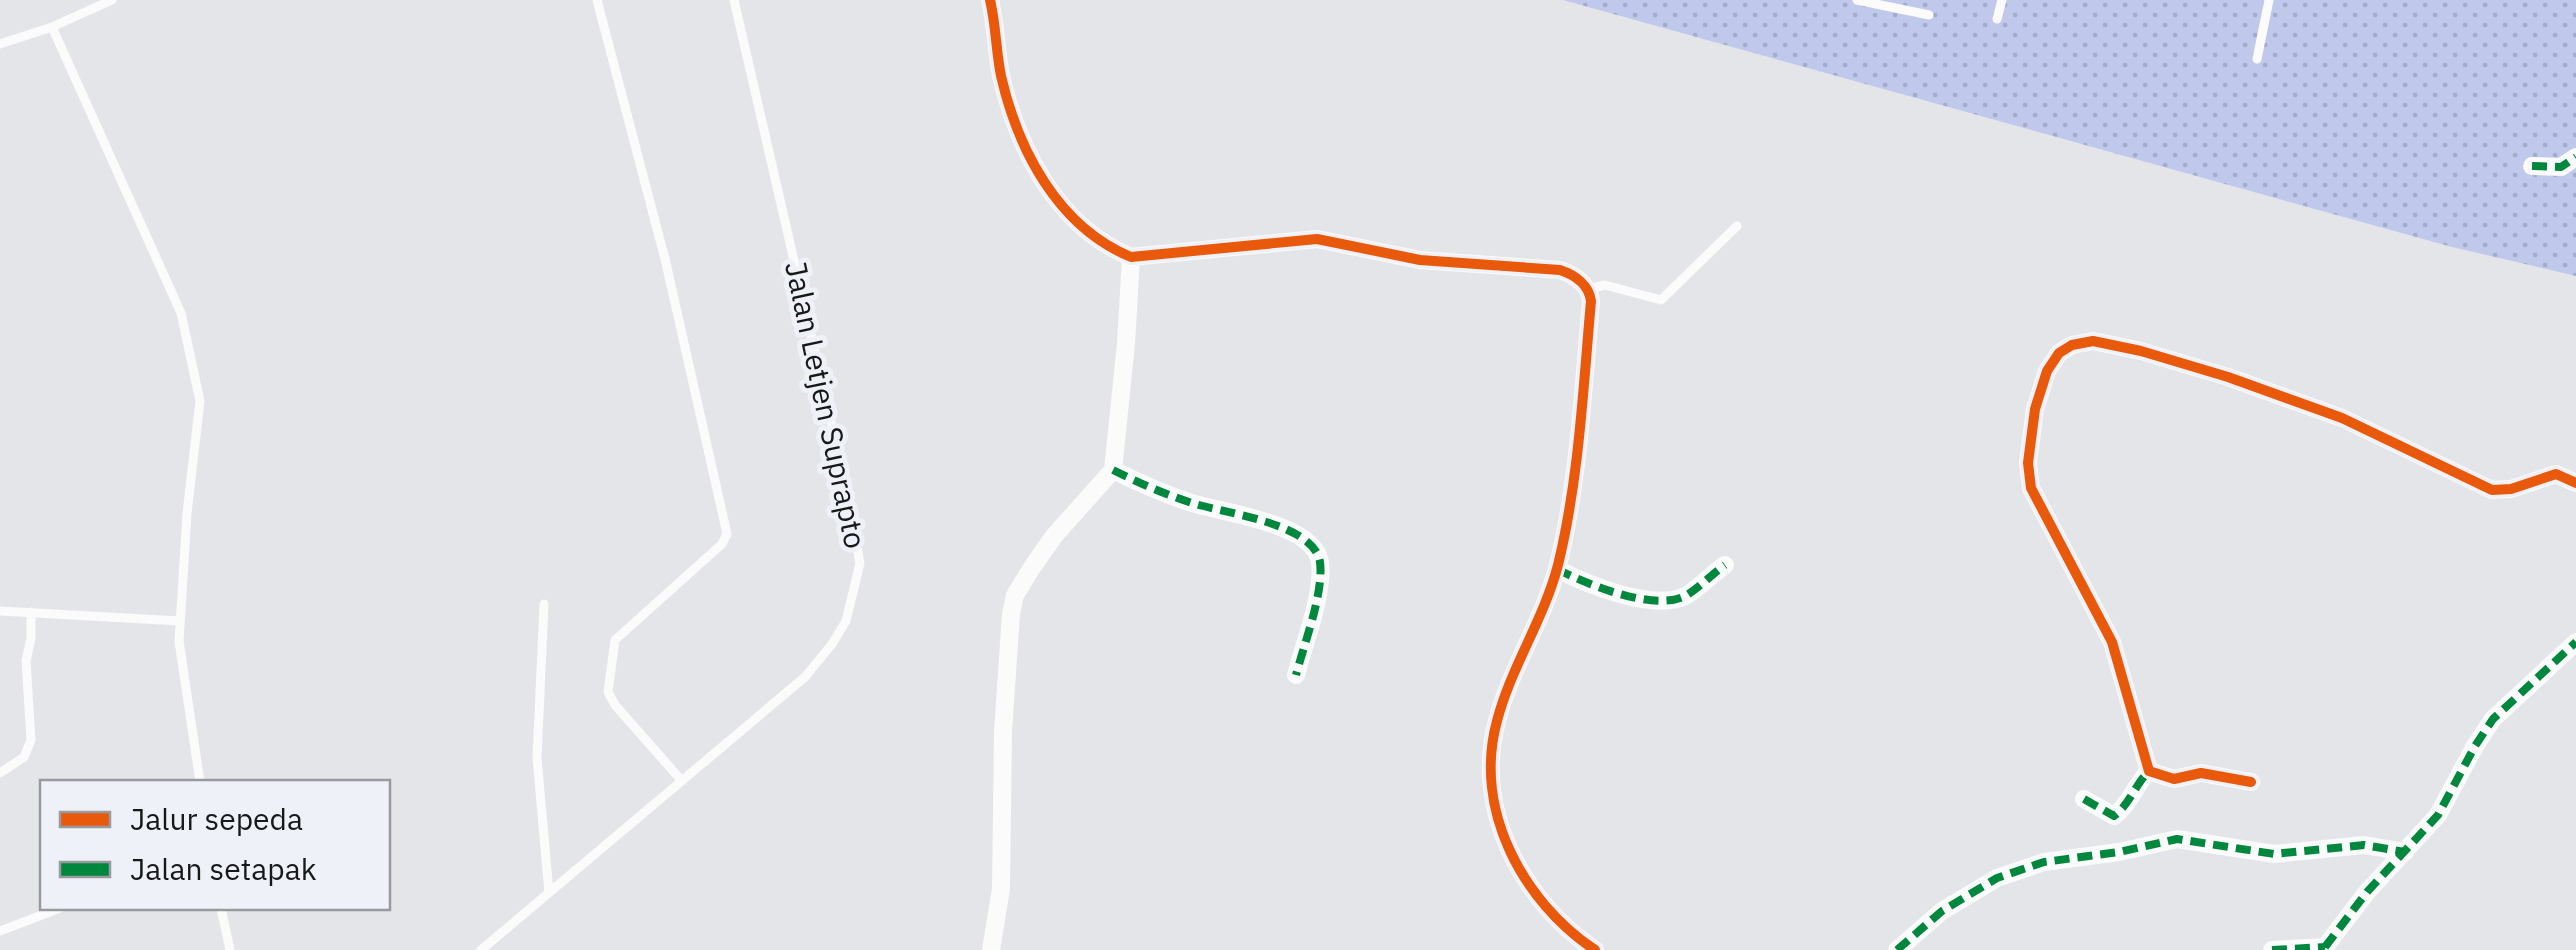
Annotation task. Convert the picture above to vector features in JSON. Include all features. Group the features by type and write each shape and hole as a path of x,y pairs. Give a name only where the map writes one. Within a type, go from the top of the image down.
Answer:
{"street":[{"path":"990,0 1000,73 1014,125 1027,154 1046,186 1091,236 1131,257 1317,239 1420,260 1560,270 1570,273 1588,289 1592,302 1578,459 1557,569 1497,720 1490,753 1490,782 1511,855 1529,886 1559,922 1594,950"},
{"path":"2532,166 2562,166 2576,158"},
{"path":"991,950 1000,889 1010,614 1015,595 1054,536 1113,470 1131,257"},
{"path":"2149,771 2112,642 2031,488 2028,463 2035,408 2047,371 2059,352 2093,341 2142,350 2228,376 2342,418 2492,490 2511,489 2556,474 2576,484"},
{"path":"1113,470 1148,488 1194,504 1266,522 1294,533 1314,547 1320,579 1296,675"},
{"path":"1557,569 1613,594 1665,600 1687,595 1725,565"},
{"path":"2272,950 2326,949 2368,892 2438,814 2474,746 2494,720 2576,642"},
{"path":"2149,771 2174,780 2201,772 2251,782"},
{"path":"2084,798 2114,816 2126,806 2149,771"},
{"path":"1897,950 1942,911 1996,878 2044,862 2119,852 2176,839 2274,854 2364,845 2405,852"}],"lane":[{"path":"0,44 52,27 112,0"},
{"path":"597,0 666,263 728,534 722,544 615,640 608,692 682,781"},
{"name":"Jalan Letjen Suprapto","path":"481,950 805,677 846,621 860,563 734,0"},
{"path":"1856,0 1929,15"},
{"path":"1997,20 2002,0"},
{"path":"2256,59 2270,0"},
{"path":"52,27 180,313 200,401 187,513 179,641 200,780"},
{"path":"1588,289 1605,285 1661,300 1737,226"},
{"path":"544,604 537,758 549,893"},
{"path":"0,611 180,621"},
{"path":"0,773 24,757 32,740 26,661 31,612"},
{"path":"0,931 55,910"},
{"path":"222,910 230,950"}],"shaded area":[{"path":"1563,0 2576,0 2576,276 2452,247"}],"marked path":[{"path":"2532,166 2561,167 2576,157"},
{"path":"1113,470 1182,500 1285,529 1314,549 1320,562 1319,588 1296,675"},
{"path":"1557,569 1603,589 1658,601 1687,595 1725,565"},
{"path":"2325,947 2367,892 2438,815 2493,719 2576,642"},
{"path":"2084,799 2114,816 2149,771"},
{"path":"1897,950 1942,911 1997,878 2044,862 2177,839 2274,854 2364,845 2405,852"},
{"path":"2272,950 2325,947"}],"cycle path":[{"path":"990,0 1008,104 1030,158 1062,206 1082,226 1131,257 1317,239 1420,260 1560,270 1584,285 1591,301 1576,467 1565,533 1545,605 1503,701 1491,754 1498,819 1510,850 1546,906 1595,950"},
{"path":"2251,782 2201,773 2174,779 2149,771 2112,642 2031,488 2028,463 2035,409 2047,371 2059,353 2072,345 2093,341 2228,377 2342,418 2492,490 2511,489 2556,474 2576,483"}]}
